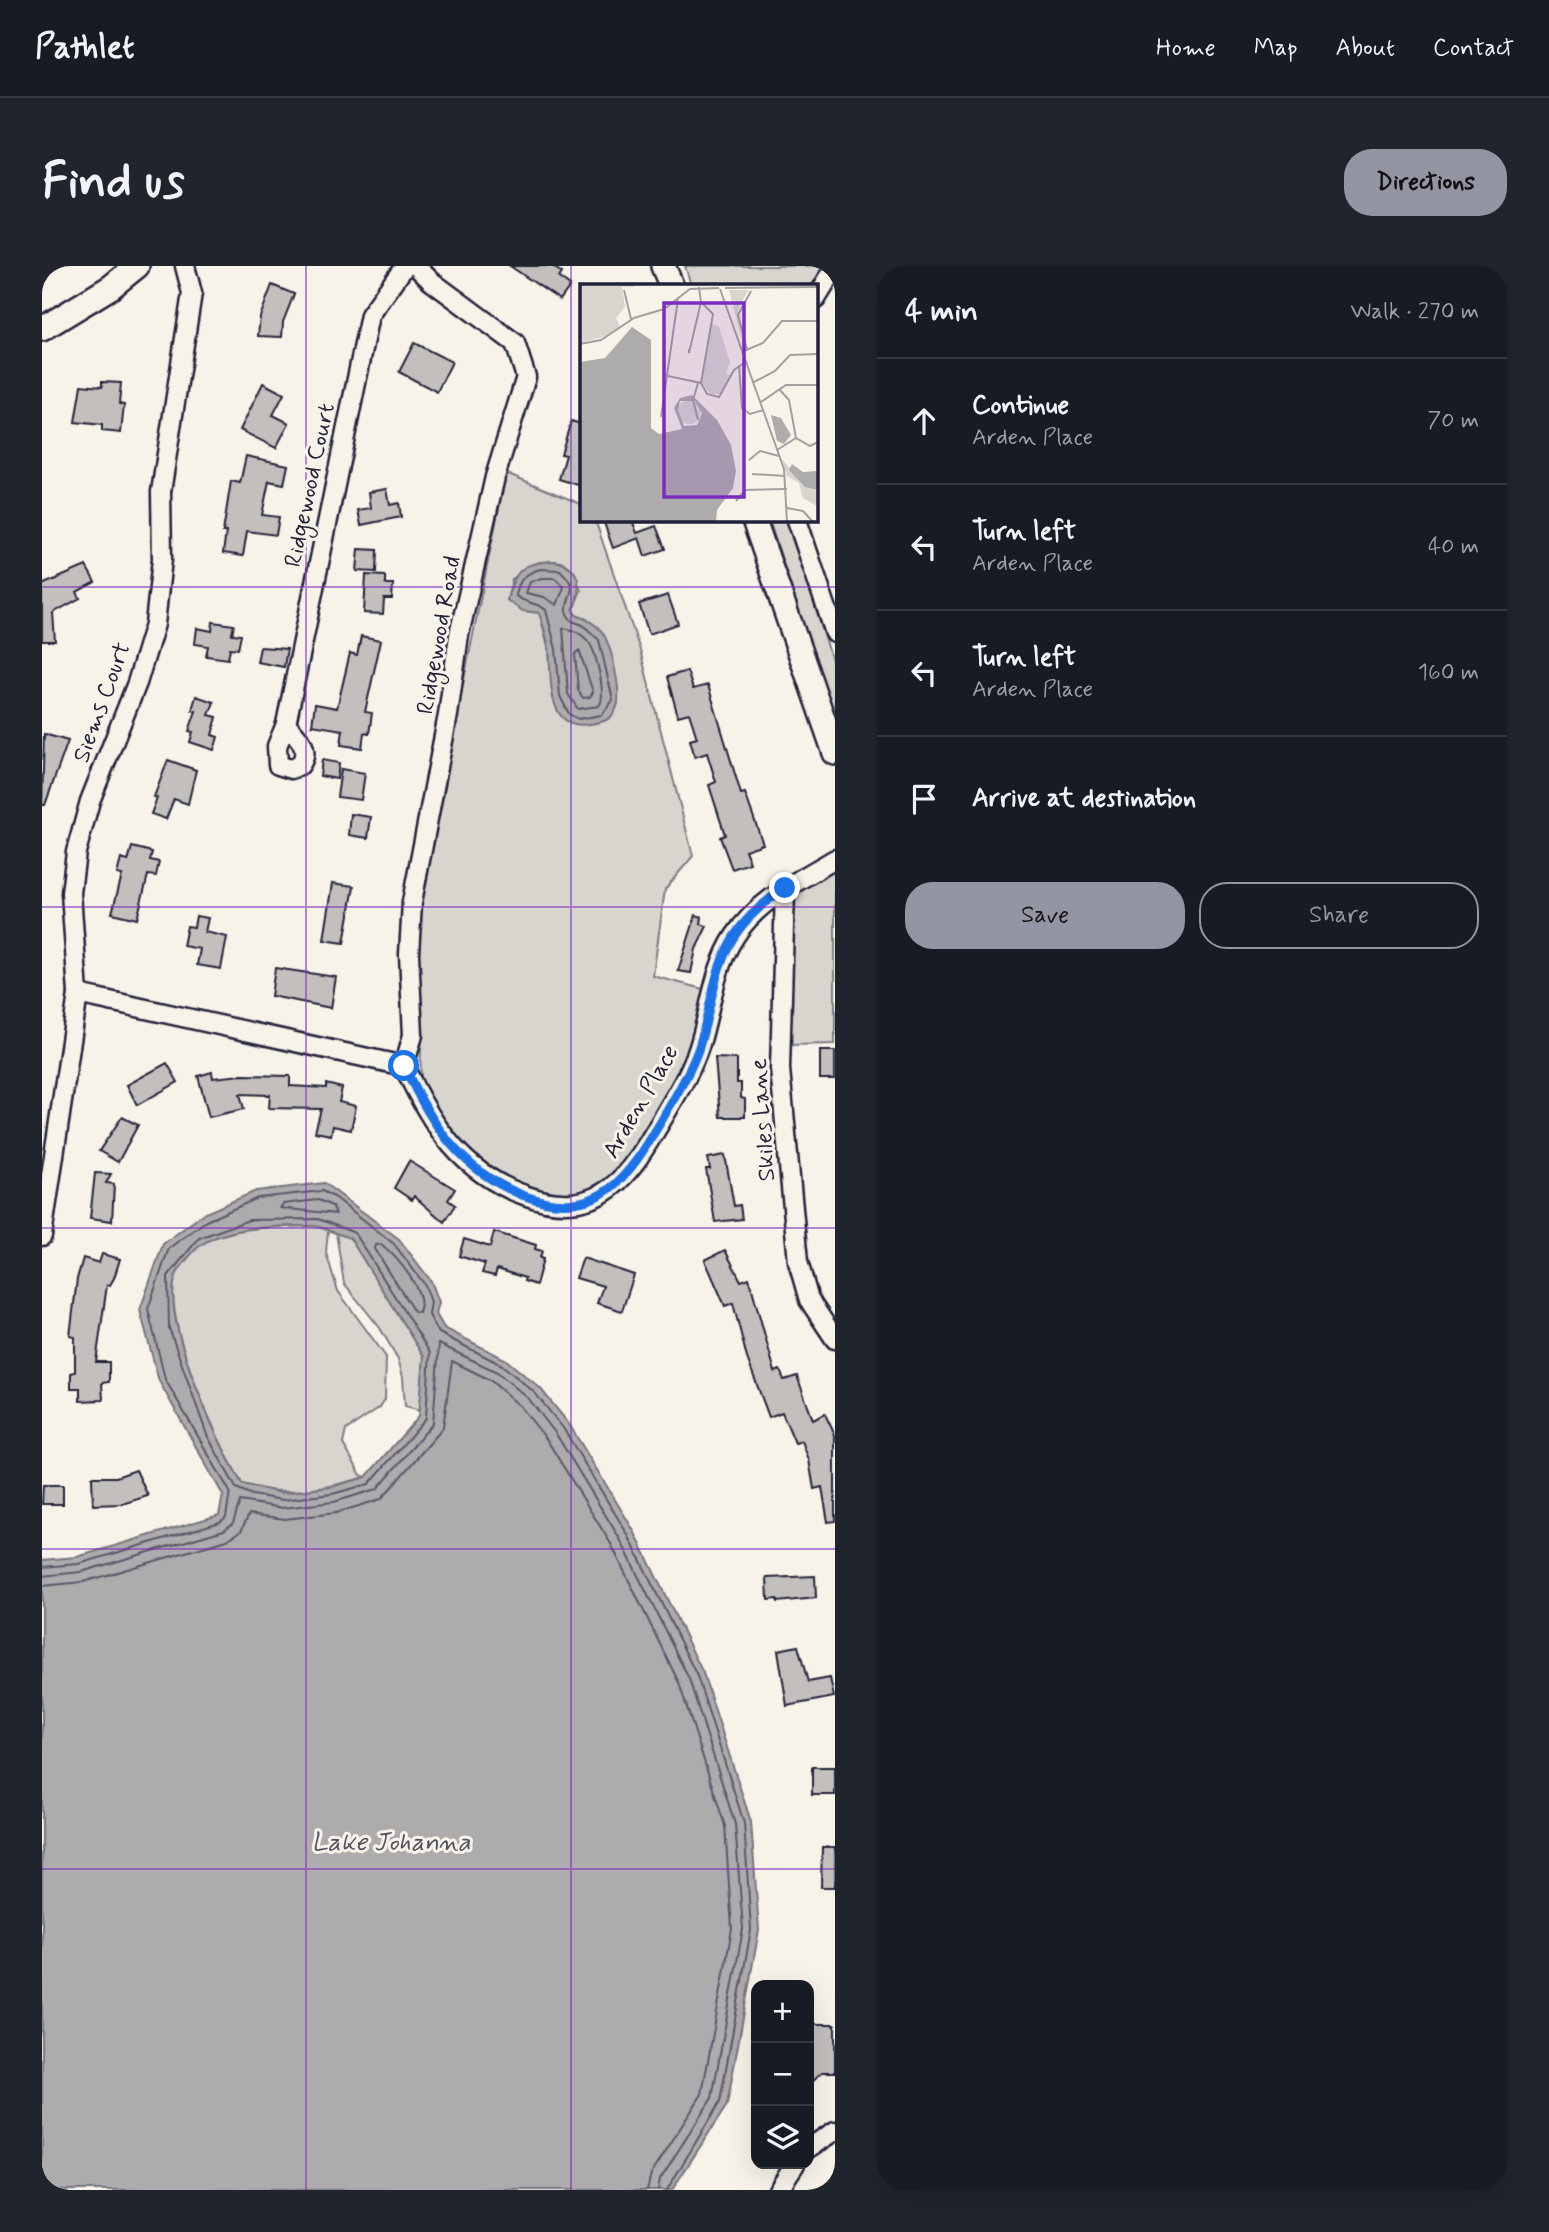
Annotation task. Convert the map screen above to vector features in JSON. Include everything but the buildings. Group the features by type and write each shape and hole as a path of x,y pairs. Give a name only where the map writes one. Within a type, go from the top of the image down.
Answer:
{"street":[{"path":"42,329 100,294 137,266"},
{"name":"Siems Court","path":"42,1236 78,994 71,893 76,852 90,801 137,684 155,624 162,559 161,492 192,293 185,266"},
{"name":"Ridgewood Court","path":"286,724 370,315 405,266"},
{"name":"Ridgewood Road","path":"404,1066 413,1035 409,954 412,902 448,715 459,635 495,477 526,377 515,343 430,281 416,266"},
{"path":"663,266 671,284"},
{"path":"818,296 835,268"},
{"path":"755,522 834,745"},
{"path":"798,522 835,633"},
{"name":"Arden Place","path":"404,1066 427,1115 472,1167 499,1186 543,1201 571,1201 599,1196 623,1180 678,1090 699,1049 722,960 735,934 785,888 835,859"},
{"name":"Skiles Lane","path":"785,888 780,1069 799,1262 809,1300 835,1339"},
{"path":"78,994 404,1066"},
{"path":"814,2145 835,2131"},
{"path":"778,2190 792,2169"}],"shaded area":[{"path":"685,266 823,266 813,284 691,284"},
{"path":"506,473 580,504 580,522 596,522 640,650 693,856 665,889 653,976 703,989 695,1030 667,1093 638,1141 607,1178 593,1188 563,1193 511,1181 477,1158 434,1111 424,1091 421,1072 419,908","holes":["555,561 564,563 581,590 573,610 576,615 587,619 553,699 549,650 539,612 523,611 507,600 512,579 539,562"]},
{"path":"770,522 789,522 835,670 835,719"},
{"path":"835,869 835,1044 789,1045 792,901 795,894"},
{"path":"316,1226 328,1230 326,1253 338,1291 386,1357 385,1399 380,1407 346,1430 343,1444 361,1475 366,1477 335,1485 289,1491 242,1484 207,1413 185,1353 173,1299 176,1274 194,1251 213,1238 257,1228"},
{"path":"336,1233 350,1238 424,1357 420,1410 405,1406 403,1377 398,1359 380,1328 344,1283"}],"water":[{"path":"555,561 571,568 578,580 578,594 573,610 576,615 600,629 611,652 618,703 612,716 602,722 575,724 565,720 558,711 551,688 548,644 539,613 523,611 507,600 513,581 522,569 535,563"},
{"name":"Lake Johanna","path":"324,1183 399,1239 431,1281 439,1302 436,1314 444,1328 505,1359 540,1388 569,1424 634,1531 703,1673 751,1822 759,1930 727,2105 672,2190 42,2190 42,1560 77,1557 219,1515 223,1495 159,1381 140,1310 163,1244 203,1214 256,1191","holes":["316,1226 350,1238 424,1357 419,1416 366,1477 331,1487 282,1493 242,1484 207,1413 184,1353 173,1299 176,1274 201,1245 213,1238 241,1230"]}],"route":[{"path":"404,1066 427,1115 449,1143 472,1167 499,1186 543,1201 587,1200 599,1196 623,1180 678,1090 699,1049 722,960 735,934 772,897 785,888"}]}
